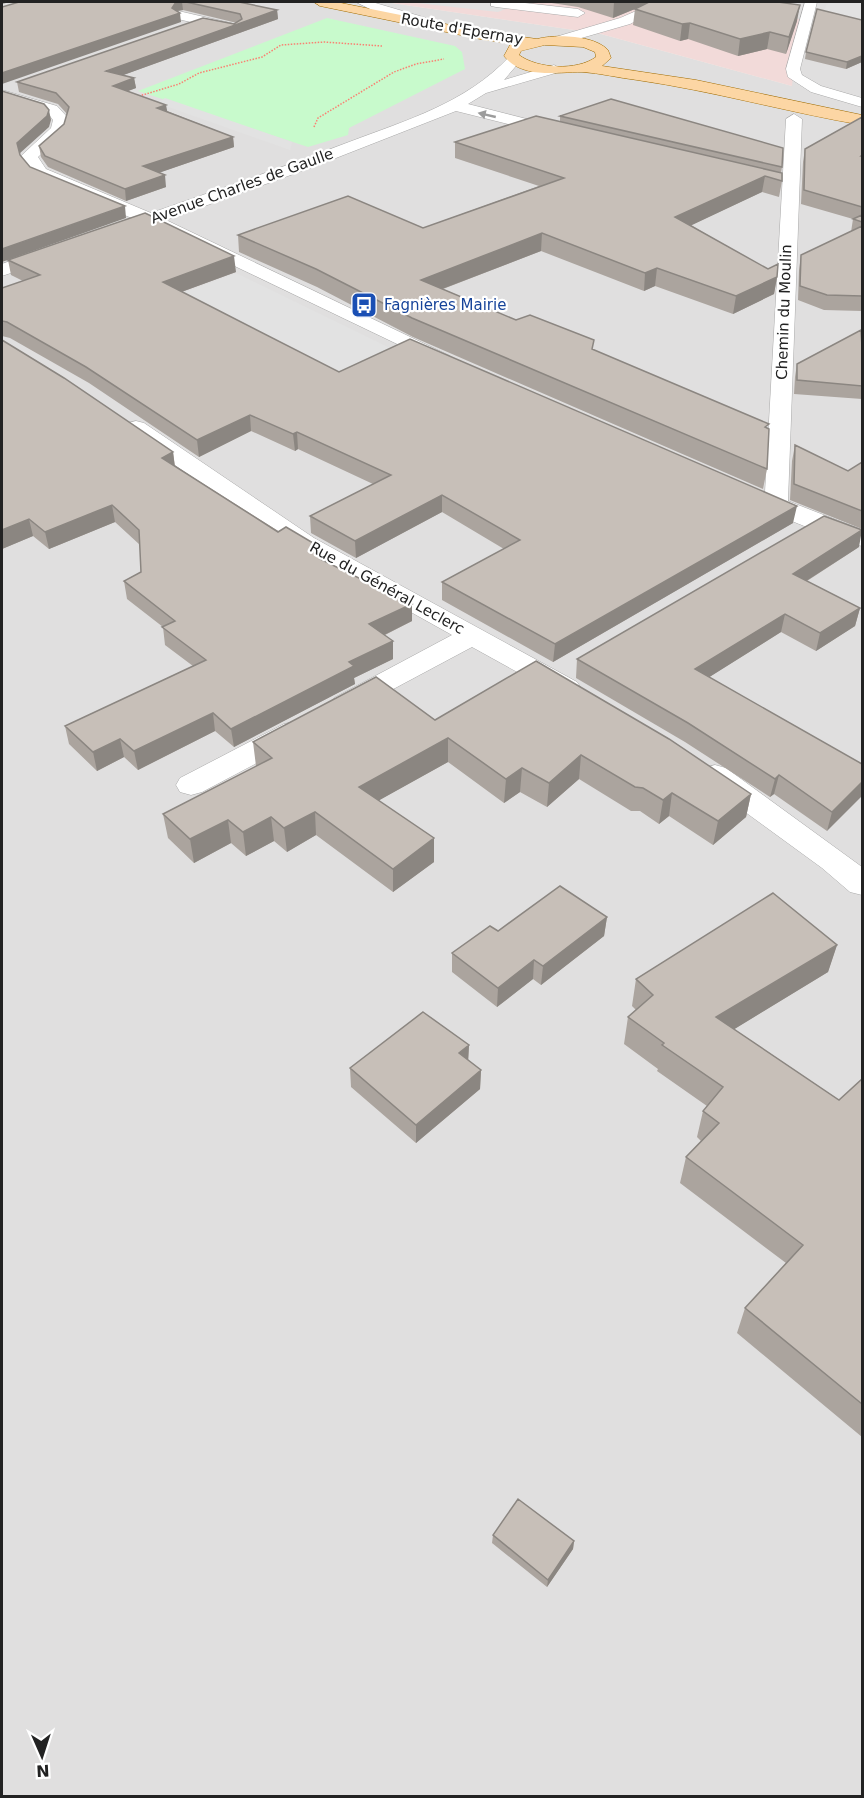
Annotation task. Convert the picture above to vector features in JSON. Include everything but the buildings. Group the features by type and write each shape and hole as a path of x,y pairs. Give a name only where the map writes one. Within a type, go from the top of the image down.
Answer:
{"main road":[{"name":"Route d'Epernay","path":"306,2 453,35 513,56 532,67 582,68"},
{"name":"Route d'Epernay","path":"320,2 455,30 534,42"},
{"path":"513,56 523,45 534,42 585,43 600,52 696,84"},
{"path":"582,68 601,62 600,52"},
{"path":"582,68 696,84 862,120"}],"street":[{"path":"362,2 411,19 455,30"},
{"path":"479,2 499,2 578,13"},
{"path":"557,41 625,21 666,2"},
{"path":"808,10 793,69 795,77 816,89 862,103"},
{"path":"174,14 234,28"},
{"path":"181,28 203,21"},
{"path":"600,52 625,21"},
{"name":"Avenue Charles de Gaulle","path":"118,230 313,161 452,105 478,92 504,73 513,56"},
{"name":"Avenue Charles de Gaulle","path":"478,92 554,69"},
{"path":"2,93 24,83"},
{"path":"2,93 40,105 58,114 62,124 58,130 28,156 40,173 150,219 265,275 309,293 396,339 462,368"},
{"path":"452,105 574,135"},
{"name":"Chemin du Moulin","path":"776,506 784,184 794,119"},
{"path":"13,151 36,149"},
{"path":"2,270 65,248"},
{"name":"Rue du Général Leclerc","path":"114,412 305,543 472,635 561,672 591,701"},
{"path":"733,487 862,539"},
{"path":"787,540 818,522"},
{"name":"Rue du Général Leclerc","path":"191,785 472,635"},
{"path":"696,763 767,811 862,884"}],"path":[{"path":"131,99 178,84 198,73 262,57 281,45 324,42 382,46"},
{"path":"436,53 442,58"},
{"path":"314,126 318,118 394,72 416,63 452,58"}],"shaded area":[{"path":"2,2 385,2 601,34 792,86 703,2 862,2 862,1796 2,1796"},
{"path":"385,2 703,2 799,19 792,86 601,34"},
{"path":"408,2 512,2 520,3 498,12"},
{"path":"831,2 862,2 862,28 823,18 826,5"},
{"path":"165,98 292,142 290,150 157,103"},
{"path":"236,273 394,350 332,377 174,296"}],"green space":[{"path":"327,18 455,46 462,52 465,69 349,128 348,135 308,147 138,91"}],"place":[{"name":"Fagnières Mairie","path":"364,305"}]}
